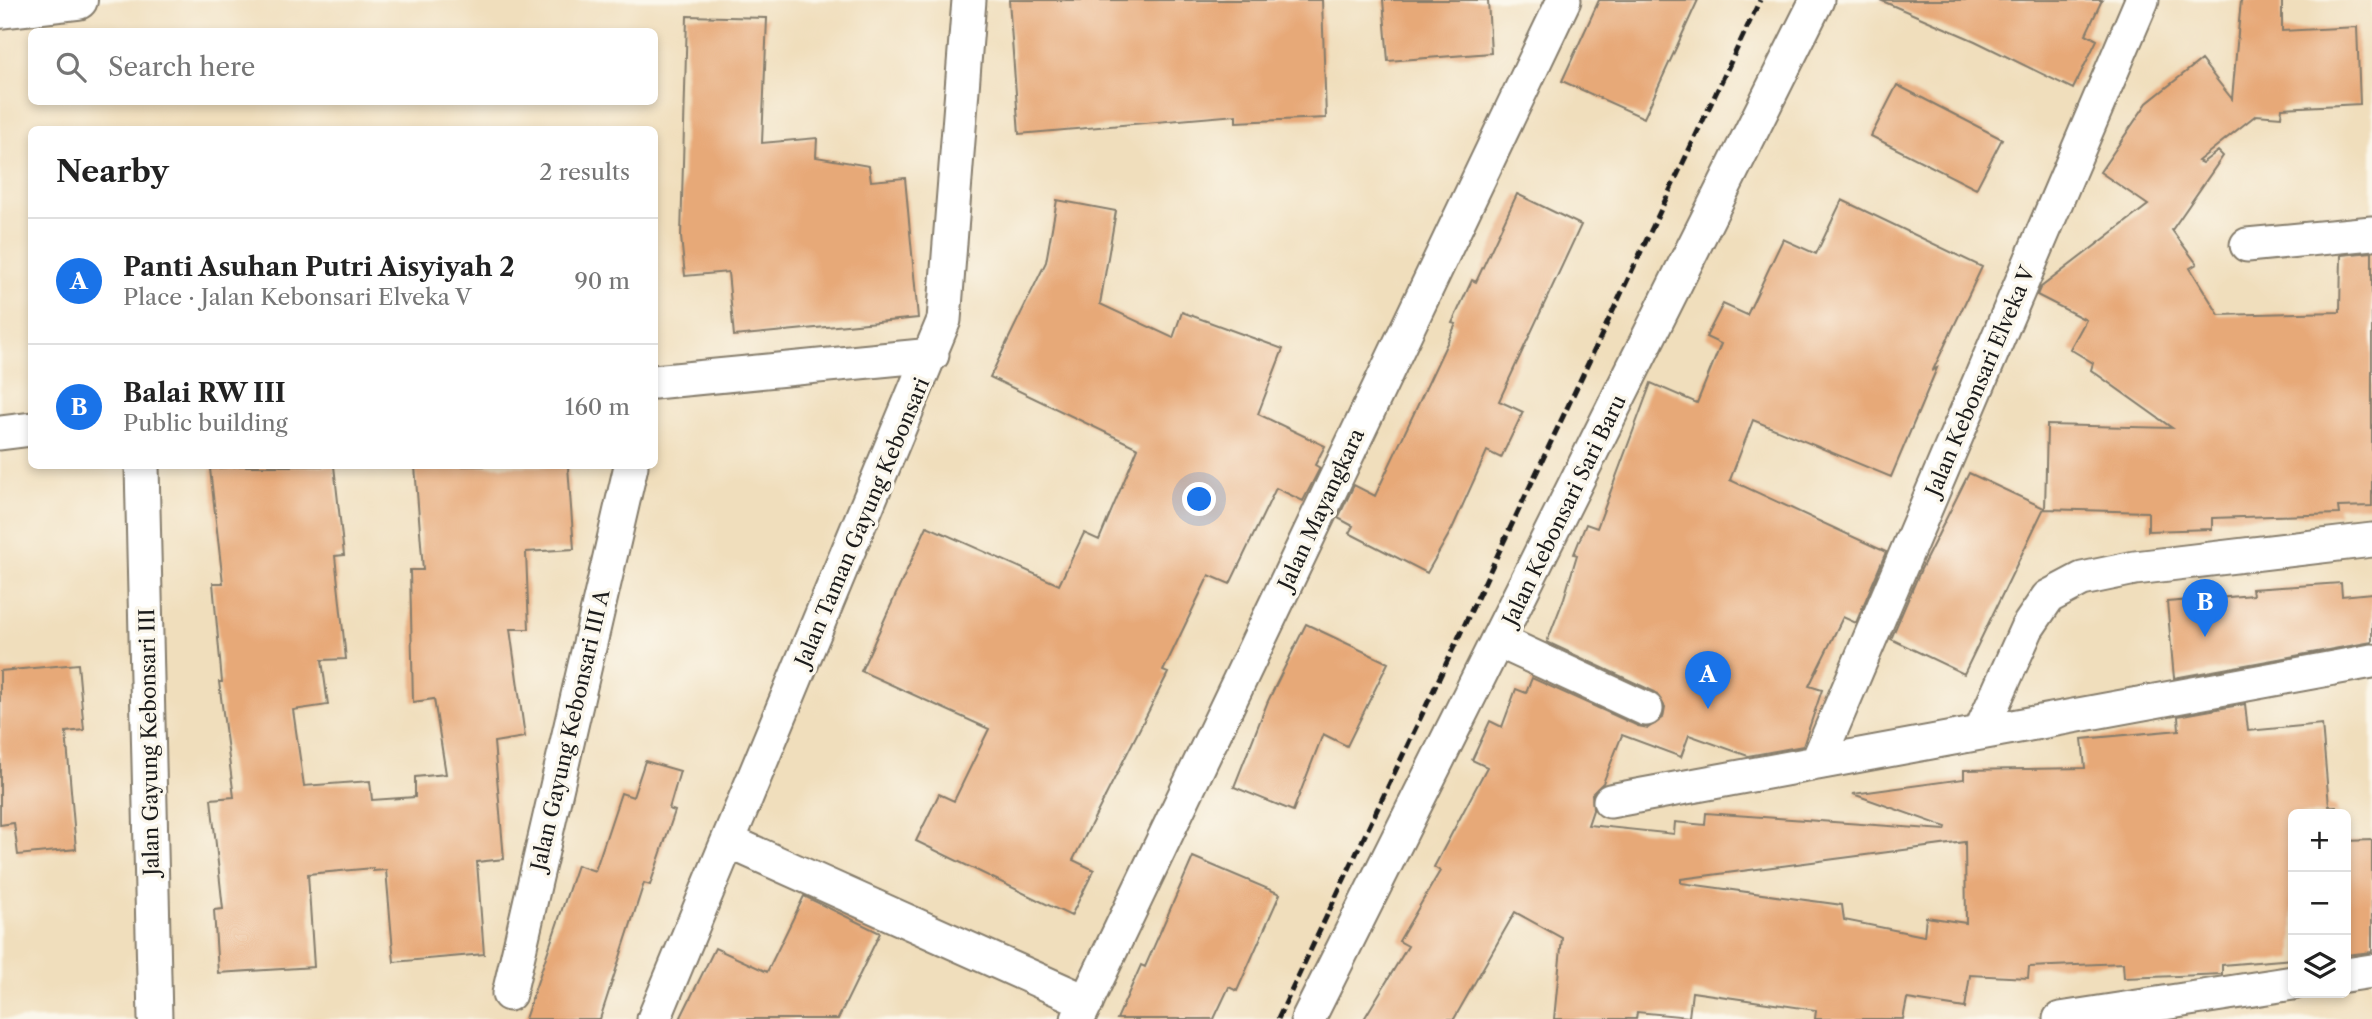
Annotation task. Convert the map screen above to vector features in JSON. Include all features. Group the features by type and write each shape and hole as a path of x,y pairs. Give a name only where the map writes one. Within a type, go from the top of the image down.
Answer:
{"main road":[{"path":"0,9 78,0"}],"street":[{"name":"Jalan Taman Gayung Kebonsari","path":"654,1019 932,355 944,320 969,0"},
{"name":"Jalan Mayangkara","path":"1083,1010 1564,0"},
{"name":"Jalan Kebonsari Sari Baru","path":"1308,1019 1499,641 1816,0"},
{"name":"Jalan Kebonsari Elveka V","path":"1817,763 2142,0"},
{"path":"2247,245 2372,233"},
{"path":"658,382 932,355"},
{"path":"0,433 28,430"},
{"name":"Jalan Gayung Kebonsari III","path":"142,469 155,1019"},
{"name":"Jalan Gayung Kebonsari III A","path":"509,995 630,469"},
{"path":"1980,733 2027,628 2048,597 2082,579 2135,568 2372,540"},
{"path":"1499,641 1646,709"},
{"path":"1610,801 2372,661"},
{"path":"728,841 1083,1010"},
{"path":"2351,974 2372,971"},
{"path":"2060,1019 2288,984"}],"building":[{"path":"1009,0 1322,0 1326,118 1236,122 1236,115 1019,134"},
{"path":"1383,0 1488,0 1491,53 1388,61"},
{"path":"1599,0 1698,0 1644,118 1562,81"},
{"path":"1880,0 2102,0 2086,34 2097,40 2073,89 1975,41"},
{"path":"2241,0 2282,0 2282,31 2357,27 2360,104 2282,108 2281,117 2256,115 2198,161 2202,163 2218,151 2223,156 2172,230 2197,264 2190,268 2219,315 2340,312 2341,255 2372,252 2372,506 2338,507 2339,514 2212,518 2212,529 2148,531 2148,512 2045,509 2047,425 2172,428 2091,370 2093,363 2070,349 2086,320 2037,295 2040,288 2148,205 2100,172 2147,103 2201,60 2232,99"},
{"path":"687,16 767,18 762,143 817,138 816,157 869,166 871,181 905,178 918,318 734,336 728,272 685,276 681,237"},
{"path":"1897,85 2002,139 1976,189 1871,136"},
{"path":"1517,194 1581,225 1499,401 1523,412 1501,458 1487,451 1452,529 1427,573 1349,533 1353,526 1338,518 1354,485 1375,496 1456,324 1452,323 1472,280 1476,282"},
{"path":"1057,200 1116,211 1100,304 1173,338 1182,312 1283,349 1258,414 1325,446 1315,465 1320,468 1303,501 1276,488 1230,584 1209,575 1163,671 1168,673 1073,860 1094,870 1071,916 916,841 939,794 954,801 989,729 861,671 927,526 1059,585 1084,533 1099,540 1138,448 990,377 1046,262"},
{"path":"1842,200 1982,267 1933,370 1937,368 1891,477 1753,420 1730,480 1886,552 1856,623 1843,617 1809,686 1822,690 1803,746 1748,756 1689,735 1681,757 1622,735 1603,783 1592,794 1593,810 1588,825 1674,834 1675,822 1705,825 1706,813 1945,830 1946,827 1853,794 1964,779 1964,770 2085,768 2082,739 2179,730 2178,716 2245,704 2248,731 2322,724 2329,806 2336,806 2336,809 2288,809 2288,959 2222,965 2222,974 2124,978 2123,963 2029,967 2028,978 1970,975 1965,1008 1907,999 1903,1019 1815,1019 1816,1010 1692,992 1689,1017 1637,1012 1636,1019 1554,1019 1562,938 1515,912 1454,1019 1364,1019 1408,946 1399,941 1440,871 1434,867 1487,767 1472,760 1490,721 1502,727 1516,689 1526,693 1532,678 1638,726 1648,728 1663,718 1665,707 1655,692 1547,642 1564,598 1577,555 1574,554 1586,524 1597,528 1651,383 1697,403 1721,344 1706,337 1723,304 1747,315 1783,239 1816,254","holes":["1965,842 1966,923 1926,917 1924,936 1844,920 1842,905 1681,883 1681,879"]},
{"path":"210,469 334,469 344,555 335,556 346,659 322,660 328,705 293,710 304,786 370,781 372,800 415,797 415,777 446,774 434,699 413,702 410,570 423,570 415,469 568,469 574,549 526,552 529,629 510,629 525,737 494,742 504,859 477,862 484,954 394,962 386,870 373,871 373,868 308,874 314,967 218,973 214,910 223,909 211,799 234,797 219,682 222,682 213,583 223,583"},
{"path":"1969,473 2044,508 1964,674 1891,639 1921,569"},
{"path":"2341,583 2342,596 2372,593 2372,642 2174,678 2167,602 2253,595 2252,589"},
{"path":"1306,624 1388,663 1347,746 1323,734 1293,811 1234,787 1268,701"},
{"path":"78,664 84,730 66,732 76,849 18,855 14,823 0,825 0,671"},
{"path":"645,761 680,771 669,809 675,811 650,885 644,883 600,1019 525,1019 577,865 595,871 621,793 633,797"},
{"path":"2372,840 2372,952 2351,954 2351,872 2351,841"},
{"path":"1193,857 1280,894 1237,991 1229,987 1214,1019 1117,1019 1141,965 1145,967"},
{"path":"804,896 880,933 838,1019 680,1019 715,948 767,972"}],"railway":[{"path":"1278,1019 1760,0"}],"place":[{"name":"Balai RW III","path":"2205,637"},
{"name":"Panti Asuhan Putri Aisyiyah 2","path":"1708,709"}]}
